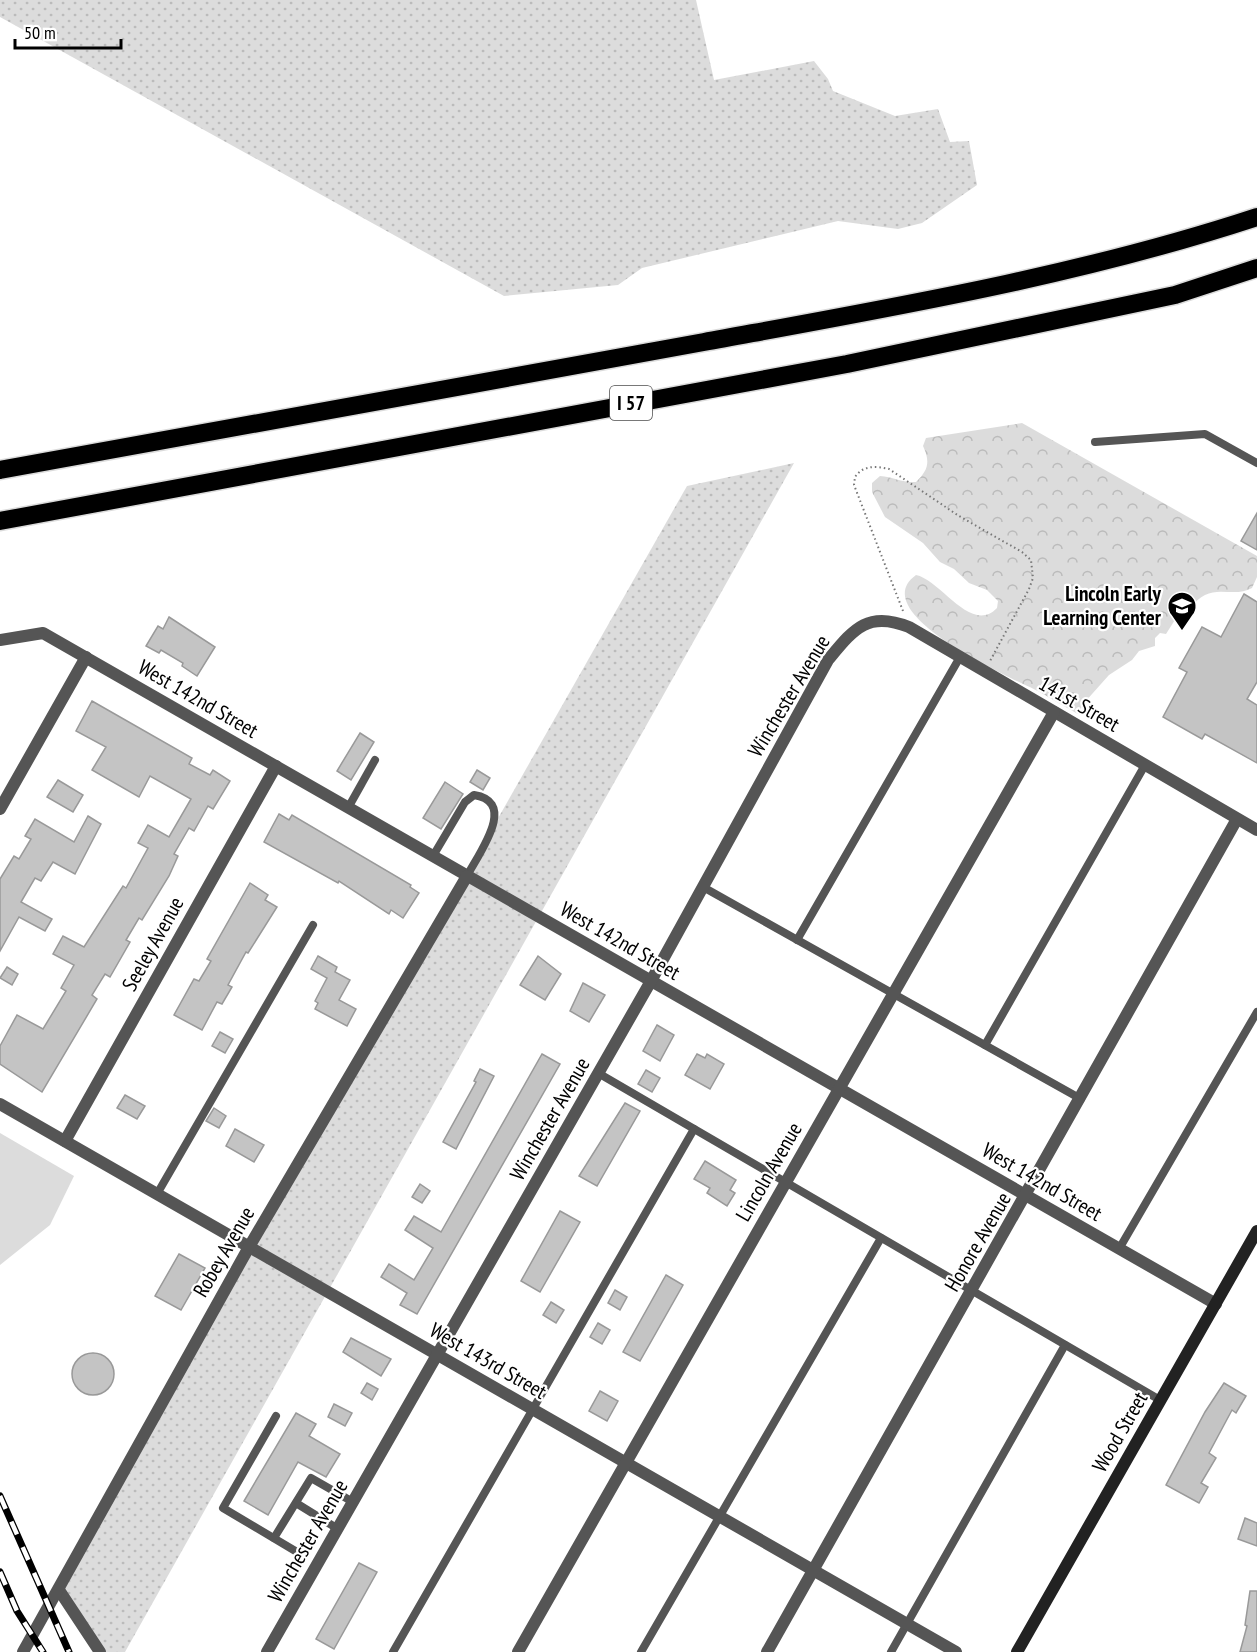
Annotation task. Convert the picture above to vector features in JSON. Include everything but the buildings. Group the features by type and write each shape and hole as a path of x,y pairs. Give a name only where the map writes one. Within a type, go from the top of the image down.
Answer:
{"highway":[{"name":"I 57","path":"0,470 864,313 1032,277 1195,237 1257,217"},
{"name":"I 57","path":"0,521 847,364 1174,295 1257,268"}],"main road":[{"name":"Wood Street","path":"1017,1652 1257,1231"}],"street":[{"name":"141st Street","path":"877,620 909,627 1257,830"},
{"name":"Winchester Avenue","path":"267,1652 651,981 828,660 857,628 867,622 877,620"},
{"name":"West 142nd Street","path":"0,640 43,633 1215,1304"},
{"path":"0,809 86,657"},
{"name":"Lincoln Avenue","path":"518,1652 1054,712"},
{"name":"Seeley Avenue","path":"65,1141 276,766"},
{"name":"Honore Avenue","path":"767,1652 1027,1196 1237,819"},
{"name":"Robey Avenue","path":"23,1652 249,1247 467,876"},
{"name":"West 143rd Street","path":"0,1104 956,1652"},
{"path":"58,1590 100,1652"}],"lane":[{"path":"1095,442 1205,434 1257,464"},
{"path":"797,940 960,657"},
{"path":"348,808 375,760"},
{"path":"985,1045 1145,765"},
{"path":"433,856 465,802 474,795 485,797 493,805 496,820 467,876"},
{"path":"703,887 1081,1099"},
{"path":"157,1194 313,925"},
{"path":"1119,1248 1257,1012"},
{"path":"598,1074 1161,1400"},
{"path":"393,1652 694,1129"},
{"path":"641,1652 881,1238"},
{"path":"891,1652 1065,1345"},
{"path":"276,1416 224,1508 297,1552"},
{"path":"274,1538 311,1478 353,1502"},
{"path":"296,1503 338,1529"}],"path":[{"path":"909,627 854,485 855,477 865,469 876,466 889,469 959,516 1022,552 1031,560 1033,578 1029,589 984,671"}],"green space":[{"path":"0,0 696,0 714,80 814,61 828,79 833,91 895,116 938,109 950,142 969,141 977,185 922,223 898,229 838,221 642,268 618,285 504,296 0,17"},
{"path":"1022,423 1257,556 1257,577 1252,588 1240,592 1216,592 1201,597 1178,615 1166,634 1160,633 1155,638 1155,646 1139,651 1132,660 1109,675 1084,703 1078,714 975,659 948,643 925,625 909,607 905,590 916,575 936,586 956,604 977,615 987,615 997,608 998,601 987,590 969,583 954,569 940,562 923,543 885,517 872,492 872,483 880,476 916,482 924,473 927,465 927,456 923,446 926,438"},
{"path":"794,463 125,1652 102,1652 59,1590 687,486"},
{"path":"0,1133 74,1176 50,1225 0,1265"}],"railway":[{"path":"0,1496 69,1652"},
{"path":"0,1572 17,1611 43,1652"}],"place":[{"name":"Lincoln Early Learning Center","path":"1182,632"}]}
